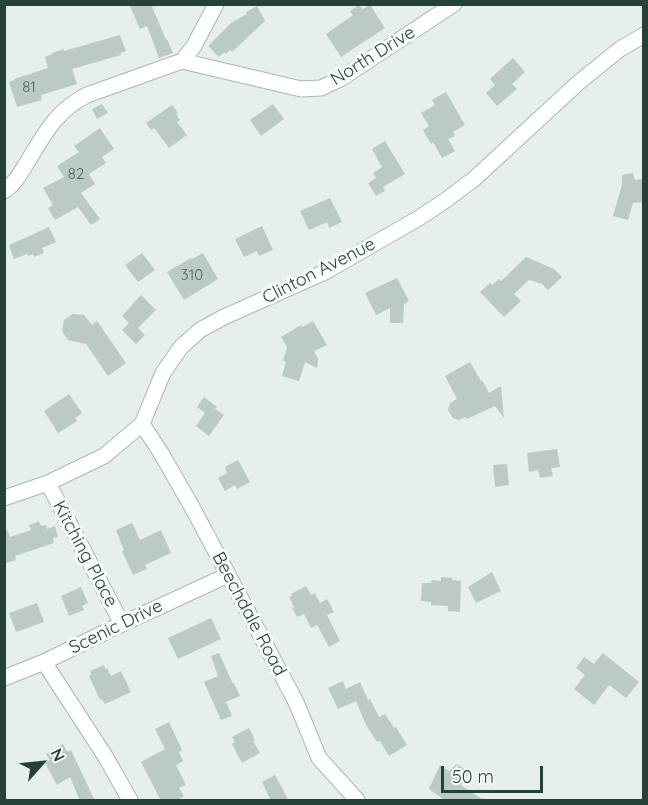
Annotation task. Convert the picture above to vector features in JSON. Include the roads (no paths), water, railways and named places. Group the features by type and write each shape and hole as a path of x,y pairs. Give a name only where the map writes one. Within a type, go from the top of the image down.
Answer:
{"street":[{"path":"4,191 16,179 53,121 73,102 182,61 194,46 216,4"},
{"name":"North Drive","path":"182,61 301,89 321,88 342,78 454,4"},
{"name":"Clinton Avenue","path":"4,498 48,483 104,456 142,424 163,373 182,347 201,330 224,317 325,272 446,200 474,179 579,83 620,49 644,35"},
{"name":"Beechdale Road","path":"142,424 183,489 296,702 319,758 357,801"},
{"name":"Kitching Place","path":"48,483 122,624"},
{"name":"Scenic Drive","path":"4,678 44,662 228,575"},
{"path":"44,662 105,756 130,801"}]}
